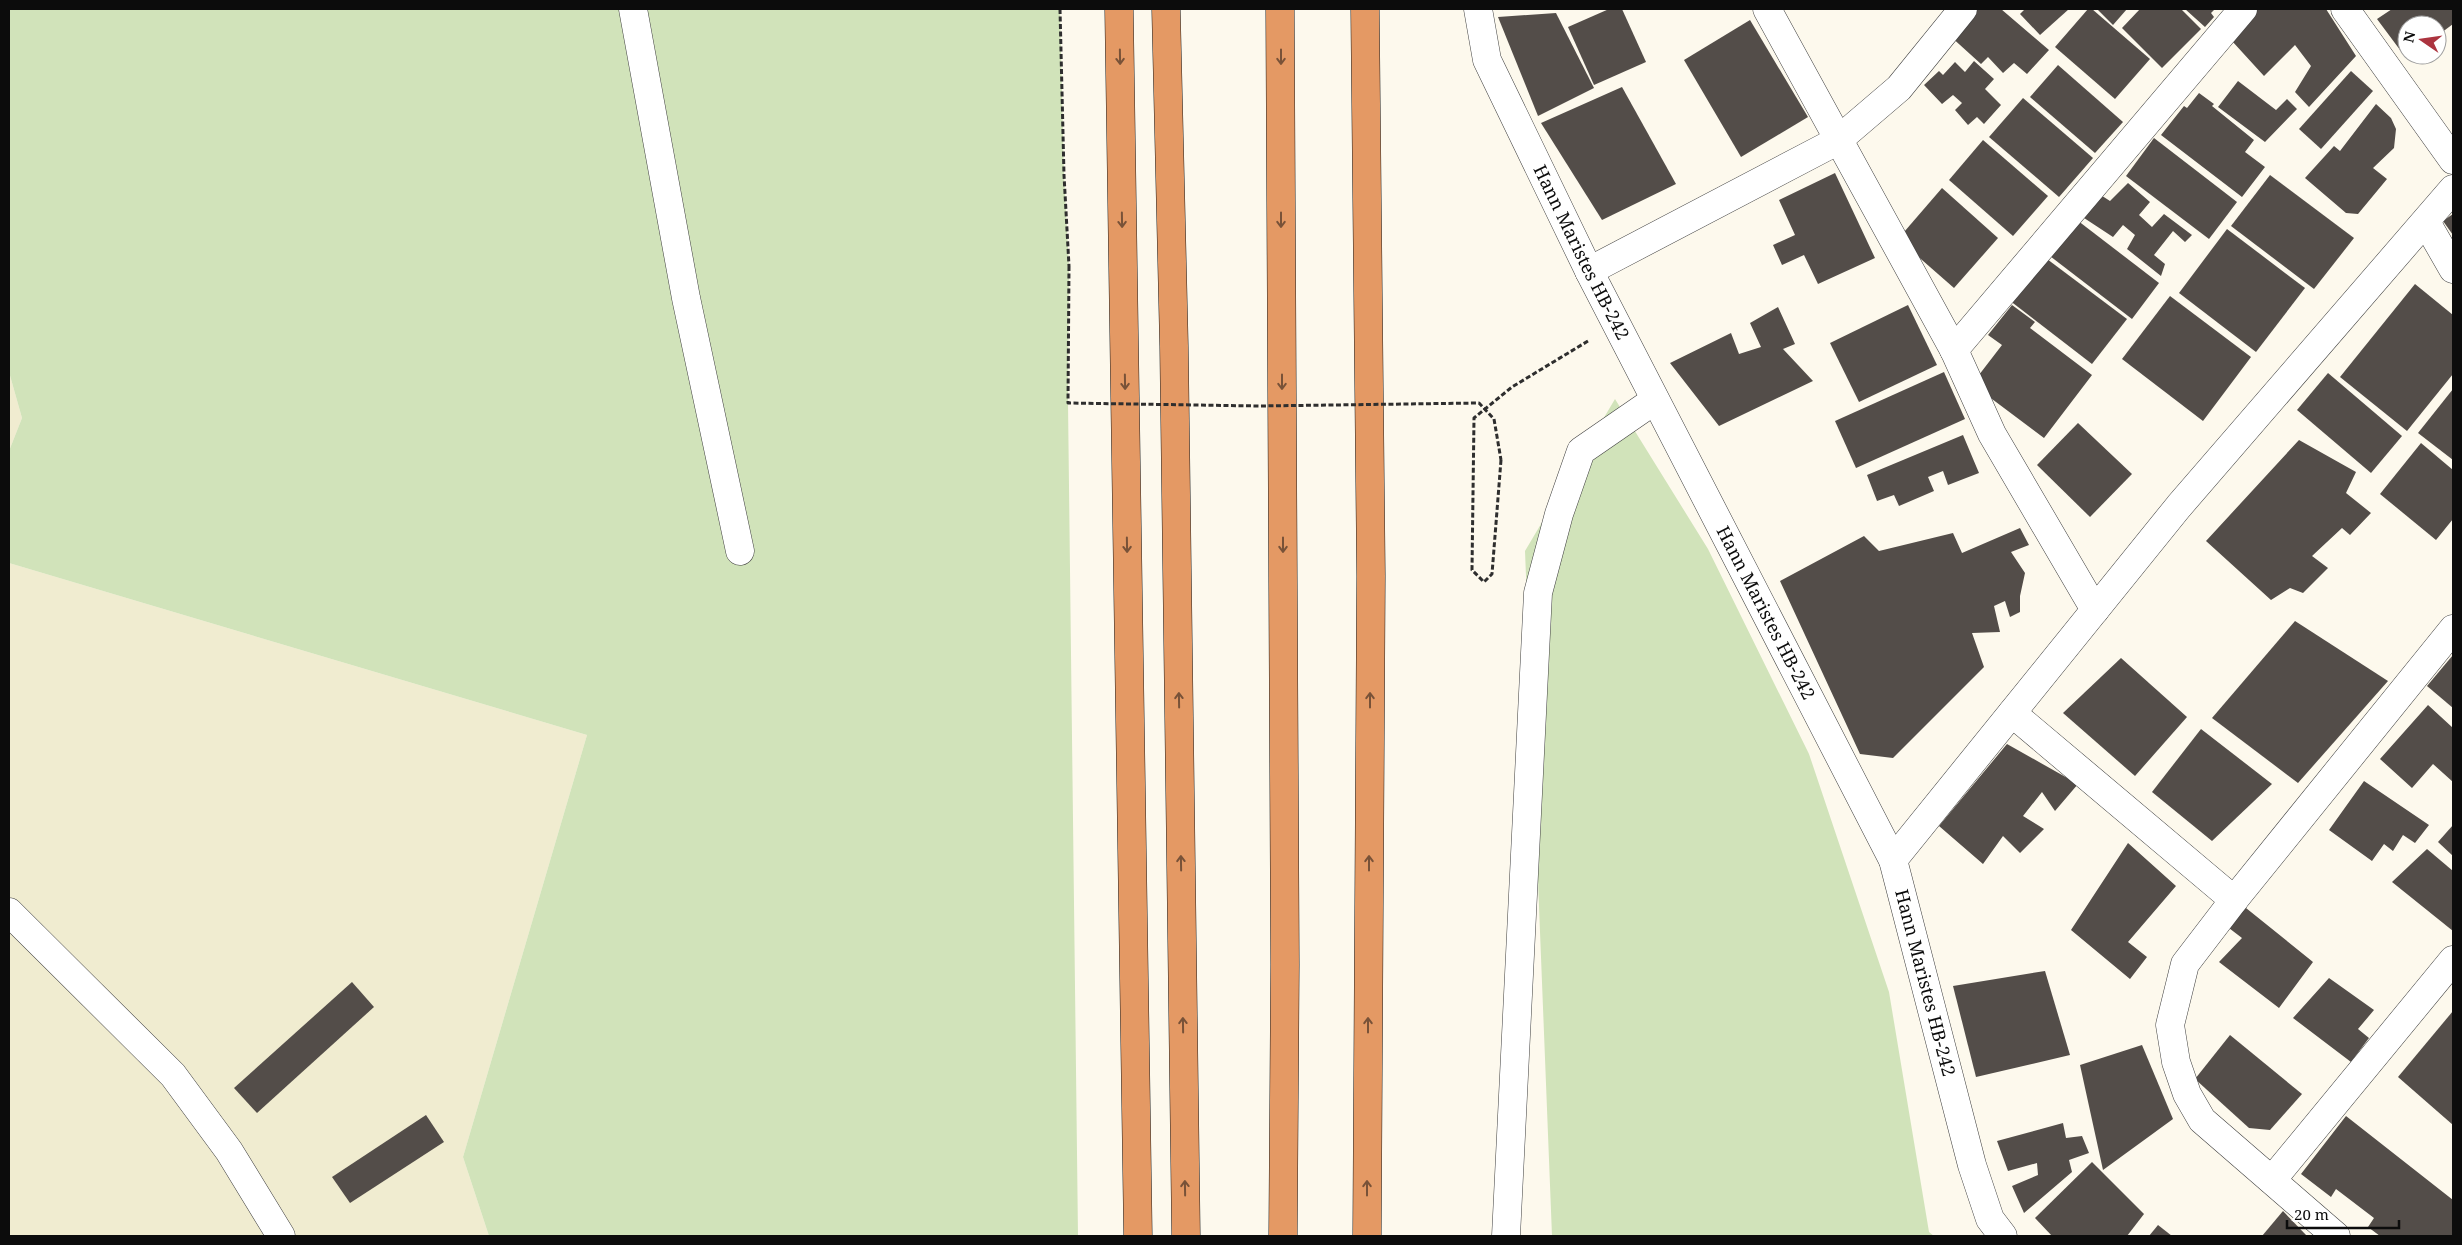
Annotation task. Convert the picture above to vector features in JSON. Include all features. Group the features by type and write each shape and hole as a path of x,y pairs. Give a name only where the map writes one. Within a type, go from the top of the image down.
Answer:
{"highway":[{"path":"1119,9 1138,1236"},
{"path":"1166,9 1174,346 1186,1236"},
{"path":"1280,9 1284,944 1283,1236"},
{"path":"1365,9 1371,576 1367,1236"}],"street":[{"path":"633,9 686,298 740,550"},
{"name":"Hann Maristes HB-242","path":"1478,9 1488,60 1589,271 1893,860 1972,1165 1990,1219 2003,1236"},
{"path":"1766,9 1837,141 1954,350 1992,434 2095,610"},
{"path":"1589,271 1837,141 1899,88 1964,9"},
{"path":"1954,350 2243,9"},
{"path":"2346,9 2453,160"},
{"path":"1893,860 2179,506 2453,190"},
{"path":"2426,222 2453,270"},
{"path":"1506,1236 1538,593 1559,514 1581,451 1655,400"},
{"path":"2336,1236 2202,1120 2188,1094 2176,1062 2170,1025 2185,964 2234,900 2453,629"},
{"path":"2012,713 2234,900"},
{"path":"9,912 173,1075 229,1150 281,1236"},
{"path":"2272,1180 2453,960"}],"path":[{"path":"1060,9 1064,176 1069,266 1068,403 1259,406 1479,403 1494,419 1501,460 1492,574 1484,582 1472,570 1474,418 1512,387 1616,324"}],"shaded area":[{"path":"9,372 22,418 9,451"},
{"path":"9,563 587,735 463,1157 489,1236 9,1236"}],"green space":[{"path":"9,9 1060,9 1064,175 1069,266 1068,403 1078,1236 489,1236 463,1157 587,735 9,563 9,451 22,418 9,372"},
{"path":"1615,399 1708,549 1809,754 1889,992 1929,1232 1934,1236 1552,1236 1525,551"}],"building":[{"path":"1609,9 1622,9 1646,62 1594,85 1568,27"},
{"path":"1973,9 2001,9 2049,50 2027,74 2014,63 2003,73 1988,57 1981,64 1949,35"},
{"path":"2025,9 2069,9 2040,35 2020,14"},
{"path":"2088,9 2092,9 2150,59 2115,99 2055,47"},
{"path":"2097,9 2127,9 2113,25"},
{"path":"2140,9 2181,9 2201,29 2162,68 2122,28"},
{"path":"2185,9 2215,9 2211,13 2214,17 2205,27"},
{"path":"2252,9 2326,9 2356,56 2309,107 2295,92 2311,66 2295,45 2264,76 2232,41"},
{"path":"2392,9 2453,9 2453,24 2447,28 2447,15 2397,15 2397,46 2377,19"},
{"path":"1556,13 1594,88 1538,116 1498,17"},
{"path":"1750,20 1808,117 1741,157 1684,60"},
{"path":"1974,61 1994,79 1985,89 2001,105 1984,124 1977,117 1968,125 1955,110 1962,103 1953,95 1942,104 1924,85 1939,71 1943,75 1955,62 1965,72"},
{"path":"2058,65 2123,122 2095,153 2030,97"},
{"path":"2351,71 2373,91 2321,149 2299,129"},
{"path":"2238,81 2276,110 2287,99 2297,109 2265,142 2218,107"},
{"path":"1622,87 1676,184 1602,220 1541,123"},
{"path":"2199,93 2254,140 2245,152 2265,167 2242,197 2161,135 2184,106 2187,108"},
{"path":"2023,98 2093,158 2059,197 1989,137"},
{"path":"2376,104 2391,118 2396,129 2394,148 2373,168 2387,179 2358,214 2346,213 2305,178 2334,146 2340,151"},
{"path":"2154,138 2237,202 2209,239 2126,176"},
{"path":"1983,140 2048,196 2013,236 1949,180"},
{"path":"1835,173 1875,258 1818,284 1804,255 1782,265 1773,245 1795,235 1779,200"},
{"path":"2270,175 2354,238 2314,289 2231,226"},
{"path":"2128,183 2150,202 2139,215 2152,227 2164,214 2192,235 2185,242 2173,231 2154,255 2165,264 2161,276 2127,249 2135,235 2123,225 2113,237 2078,214 2096,192 2110,201"},
{"path":"1942,188 1998,238 1954,288 1898,239"},
{"path":"2453,214 2453,235 2443,221"},
{"path":"2073,217 2159,283 2132,319 2046,253"},
{"path":"2227,229 2305,288 2256,352 2179,293"},
{"path":"2043,256 2127,319 2092,364 2009,300"},
{"path":"2415,284 2453,315 2453,374 2407,431 2340,377"},
{"path":"2170,296 2251,357 2203,421 2122,359"},
{"path":"1908,305 1937,365 1859,402 1830,343"},
{"path":"2012,305 2035,322 2030,328 2092,375 2044,438 1972,384 2002,345 1988,335"},
{"path":"1778,307 1795,344 1783,349 1813,381 1719,426 1670,363 1731,333 1739,354 1761,347 1750,323"},
{"path":"1944,372 1965,419 1856,468 1835,421"},
{"path":"2328,373 2402,436 2371,473 2297,410"},
{"path":"2453,389 2453,460 2418,433"},
{"path":"2078,423 2132,474 2090,517 2037,465"},
{"path":"1963,435 1979,473 1948,485 1943,471 1928,477 1934,491 1899,506 1894,495 1877,501 1867,475"},
{"path":"2299,440 2356,472 2346,493 2371,513 2350,535 2342,528 2312,556 2328,568 2303,593 2290,588 2271,600 2206,541"},
{"path":"2421,443 2453,470 2453,519 2436,540 2380,494"},
{"path":"2020,528 2029,545 2011,552 2025,573 2020,596 2020,612 2010,617 2005,601 1994,606 2000,632 1972,633 1984,667 1893,758 1860,754 1780,581 1864,536 1879,551 1953,533 1962,553"},
{"path":"2295,621 2388,681 2298,783 2212,718"},
{"path":"2453,655 2453,708 2427,686"},
{"path":"2121,658 2187,717 2135,776 2063,713"},
{"path":"2428,705 2453,728 2453,782 2433,764 2412,788 2380,759"},
{"path":"2201,729 2272,784 2212,841 2152,792"},
{"path":"2007,744 2078,784 2055,811 2042,792 2023,816 2044,829 2020,853 2003,836 1983,864 1939,826"},
{"path":"2364,781 2429,825 2415,843 2403,835 2393,851 2384,844 2372,861 2329,830"},
{"path":"2453,825 2453,856 2438,842"},
{"path":"2128,843 2176,886 2128,942 2147,957 2130,979 2071,930"},
{"path":"2427,849 2453,871 2453,931 2392,882"},
{"path":"2246,908 2313,962 2279,1008 2219,962 2242,938 2225,925"},
{"path":"2045,971 2070,1055 1976,1077 1953,986"},
{"path":"2329,978 2374,1010 2358,1029 2369,1038 2351,1062 2293,1018"},
{"path":"352,982 374,1007 257,1113 234,1088"},
{"path":"2453,1011 2453,1125 2398,1077"},
{"path":"2230,1035 2302,1094 2270,1130 2249,1128 2195,1079"},
{"path":"2142,1045 2173,1119 2103,1170 2080,1065"},
{"path":"426,1115 444,1142 350,1203 332,1177"},
{"path":"2346,1116 2453,1200 2453,1236 2380,1236 2368,1227 2374,1218 2336,1189 2331,1197 2301,1174"},
{"path":"2063,1123 2066,1138 2082,1136 2089,1153 2069,1160 2072,1172 2024,1213 2012,1186 2038,1175 2037,1163 2008,1171 1997,1141"},
{"path":"2092,1162 2144,1214 2127,1236 2052,1236 2035,1218"},
{"path":"2283,1211 2307,1236 2262,1236"},
{"path":"2158,1225 2172,1236 2149,1236"}]}
